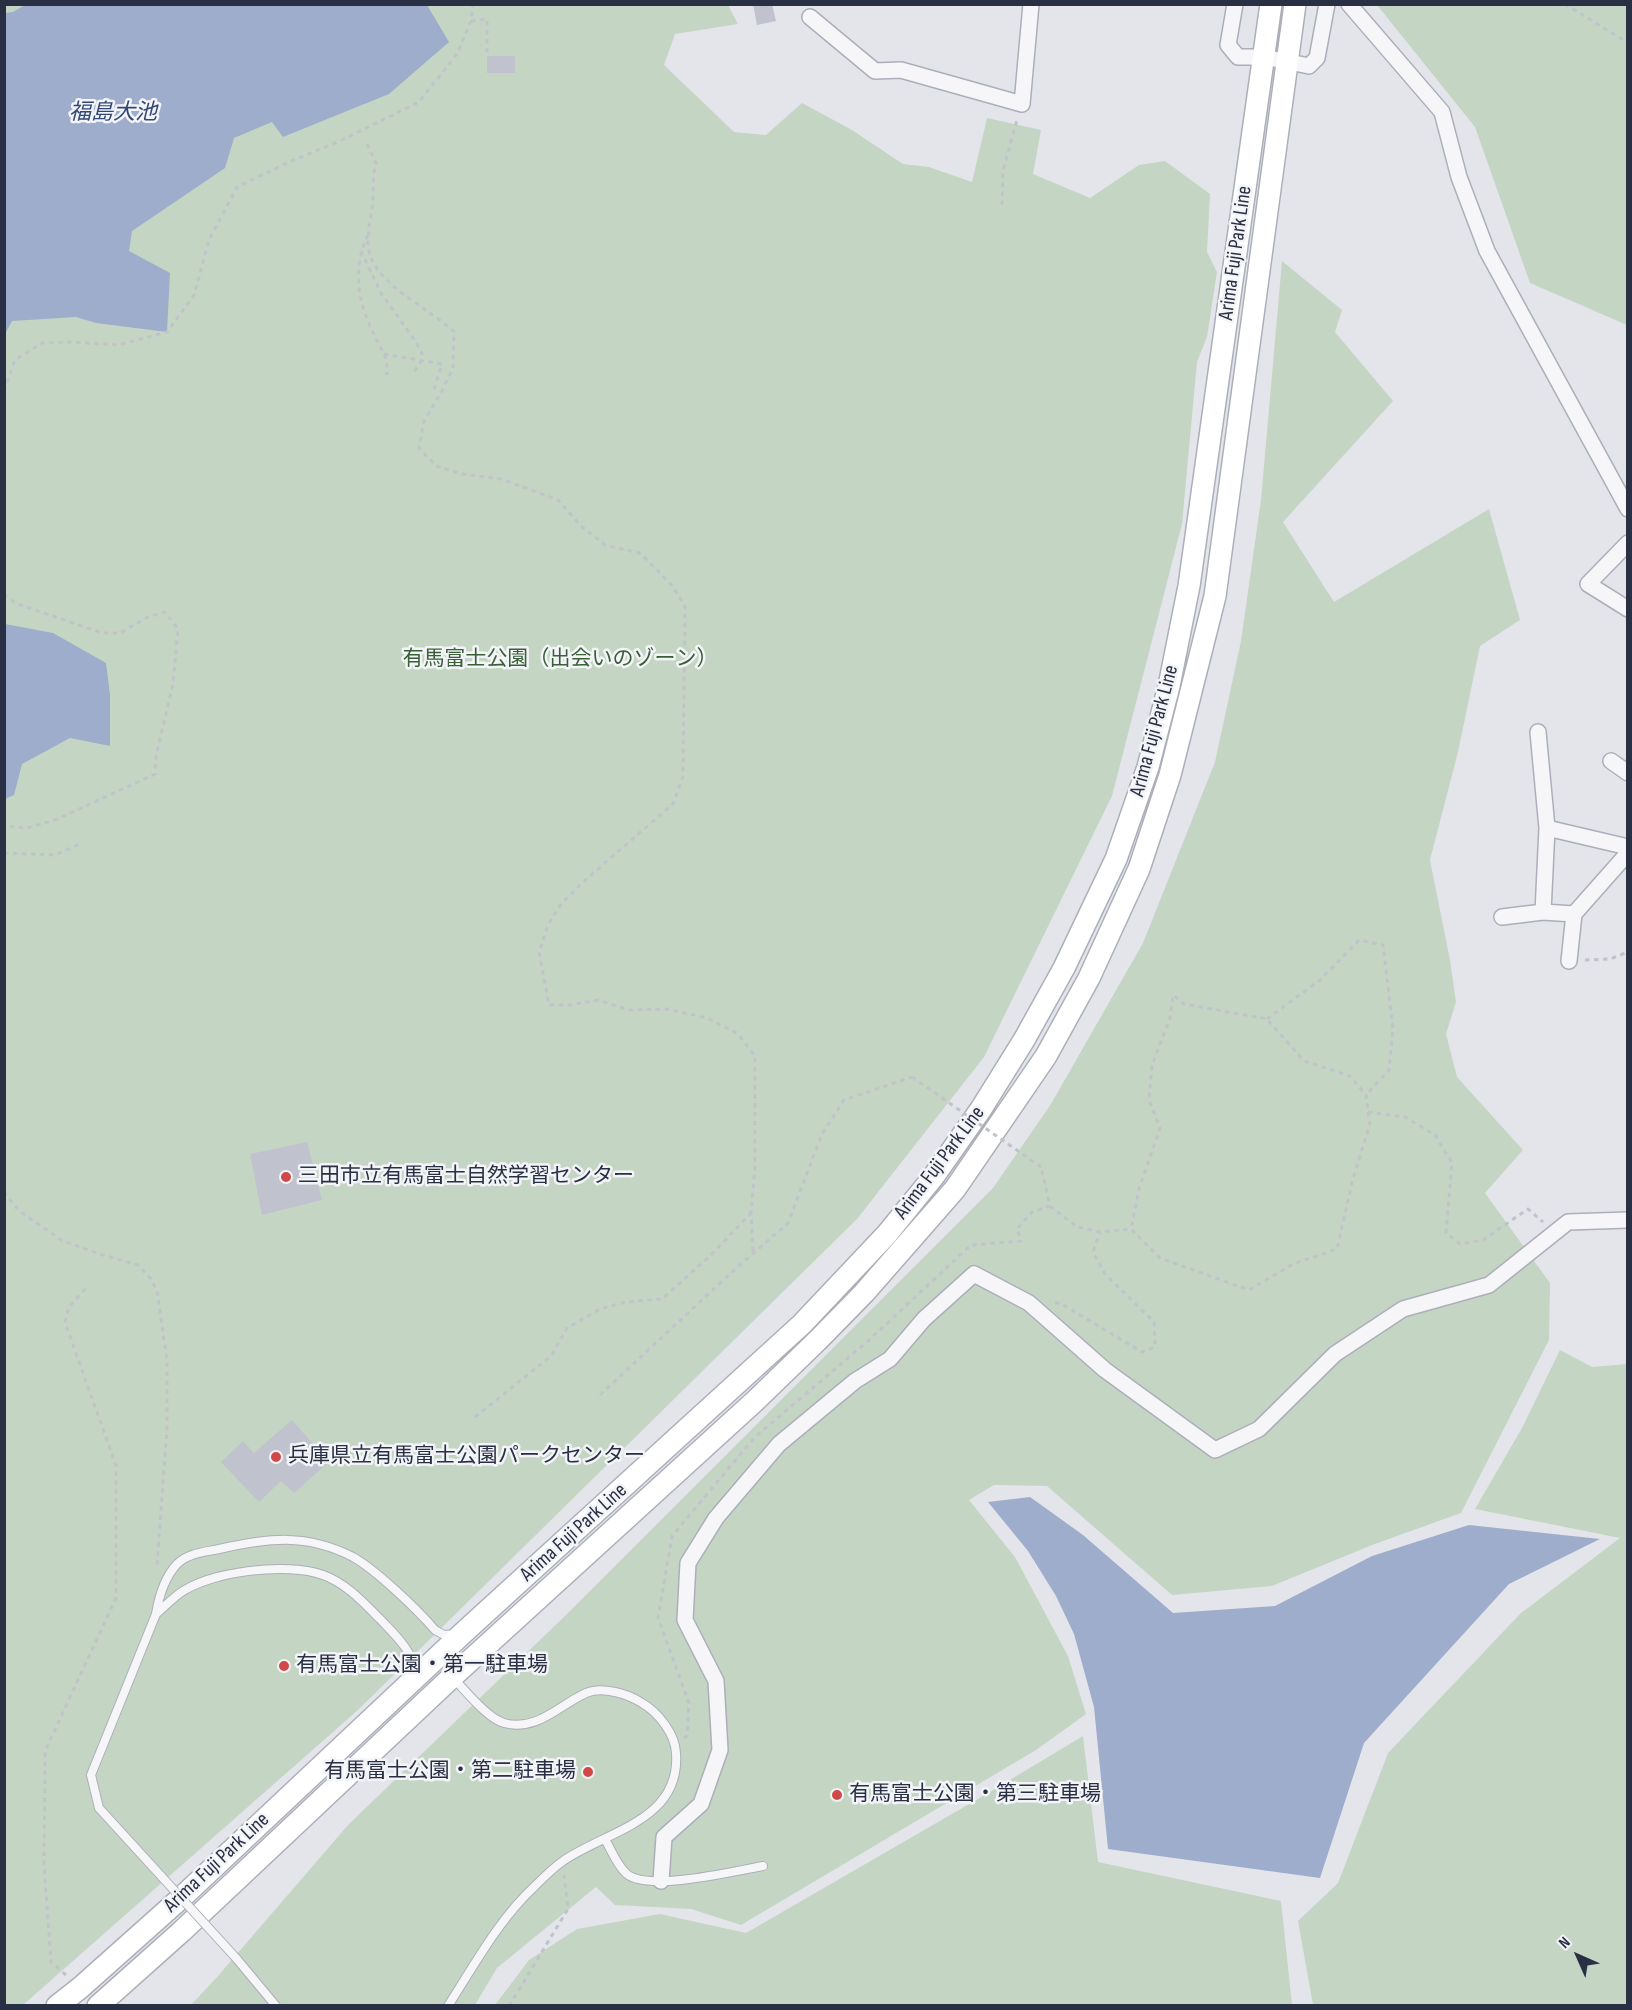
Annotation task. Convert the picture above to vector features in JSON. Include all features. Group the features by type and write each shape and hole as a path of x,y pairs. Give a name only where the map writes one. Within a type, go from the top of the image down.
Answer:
{"main road":[{"name":"Arima Fuji Park Line","path":"57,2006 181,1899 463,1633 802,1324 887,1234 934,1176 981,1109 1024,1040 1064,968 1116,859 1148,767 1169,686 1189,586 1271,4"},
{"name":"Arima Fuji Park Line","path":"98,2006 755,1401 864,1293 955,1189 1046,1056 1089,978 1139,869 1170,775 1215,596 1295,4"}],"street":[{"path":"810,17 875,71 901,70 1022,104 1031,4"},
{"path":"1235,4 1228,45 1238,57 1264,57 1309,66 1317,58 1328,4"},
{"path":"1349,4 1442,112 1459,177 1487,251 1628,509"},
{"path":"1628,543 1588,584 1628,609"},
{"path":"1538,732 1547,828 1543,912"},
{"path":"1611,761 1628,773"},
{"path":"1547,828 1628,847"},
{"path":"1569,961 1574,914 1628,853"},
{"path":"1502,917 1543,912 1574,914"},
{"path":"661,1881 664,1837 701,1804 720,1750 716,1681 685,1620 688,1563 716,1518 779,1443 855,1381 890,1359 924,1319 974,1274 1029,1304 1106,1370 1215,1450 1259,1430 1335,1354 1403,1309 1489,1285 1568,1222 1628,1220"}],"lane":[{"path":"276,2006 99,1808 91,1775 169,1576 178,1564 190,1555 263,1539 309,1541 354,1558 372,1570 435,1630 444,1635 463,1633"},
{"path":"156,1614 181,1592 206,1580 271,1568 299,1569 324,1575 349,1590 363,1602 404,1645 414,1663 417,1677"},
{"path":"448,2006 510,1912 563,1861 644,1818 661,1803 673,1782 677,1762 675,1744 652,1708 633,1697 610,1691 588,1692 550,1716 527,1725 503,1723 485,1712 453,1677"},
{"path":"605,1839 626,1874 641,1882 698,1877 763,1866"}],"path":[{"path":"4,390 15,360 42,343 118,345 168,332 194,295 209,240 237,187 342,140 419,102 457,54 471,21 473,4"},
{"path":"1565,4 1628,43"},
{"path":"471,21 487,19 487,54"},
{"path":"1002,205 1003,171 1022,104"},
{"path":"367,144 376,163 368,233 357,267 362,308 387,362 387,375"},
{"path":"368,233 370,256 387,279 454,332 453,368 424,421 419,448 436,466 462,474 501,478 558,500 581,526 605,545 640,553 672,585 685,607 683,776 673,804 584,881 561,904 548,926 539,952 549,1005 570,1005 598,1000 629,1010 667,1009 707,1018 737,1033 755,1056 755,1167 751,1213 753,1253"},
{"path":"361,250 381,293 416,341 422,353 421,361 414,372"},
{"path":"384,354 442,364 433,393"},
{"path":"4,594 15,603 102,633 120,633 148,617 165,612 178,629 173,684 154,774 55,820 27,828 4,826"},
{"path":"4,853 55,855 82,843"},
{"path":"1267,1019 1320,980 1359,940 1383,945 1393,1029 1389,1070 1366,1095"},
{"path":"1569,961 1610,959 1628,952"},
{"path":"1173,995 1184,1004 1267,1019 1304,1061 1350,1076 1366,1095 1370,1124 1353,1178 1337,1249 1293,1264 1249,1290 1160,1258 1131,1229 1139,1189 1160,1128 1149,1100 1152,1065 1170,1018 1173,995"},
{"path":"600,1395 788,1223 822,1134 844,1100 912,1077 1041,1167 1050,1206 1077,1227 1100,1232 1131,1229"},
{"path":"1368,1112 1405,1117 1435,1135 1452,1163 1446,1233 1460,1244 1483,1240 1528,1209 1555,1232"},
{"path":"4,1192 19,1211 63,1241 138,1265 152,1279 157,1291 167,1362 167,1429 157,1565"},
{"path":"971,1245 1021,1241 1017,1228 1032,1212 1050,1206"},
{"path":"475,1417 551,1356 567,1328 600,1309 626,1302 662,1299 711,1255 751,1213"},
{"path":"1029,1304 1060,1303 1142,1352 1155,1347 1154,1322 1105,1274 1093,1252 1100,1232"},
{"path":"80,1988 51,1962 44,1865 44,1831 45,1752 116,1598 116,1466 65,1322 69,1307 87,1287"},
{"path":"509,2006 568,1910 563,1861"}],"green space":[{"name":"有馬富士公園（出会いのゾーン）","path":"5,5 728,5 738,24 675,34 664,65 734,132 766,135 802,103 852,130 903,164 929,167 972,182 987,118 1041,130 1033,174 1090,198 1139,165 1165,161 1210,194 1207,252 1217,272 1207,337 1197,362 1182,524 1112,796 984,1057 857,1219 358,1710 23,2005 5,2006"},
{"path":"1377,5 1627,5 1627,325 1530,283 1475,127"},
{"path":"1282,261 1342,310 1335,332 1393,401 1283,522 1334,602 1489,509 1520,620 1480,646 1458,752 1430,860 1456,1002 1446,1034 1457,1077 1523,1150 1485,1193 1550,1283 1549,1340 1461,1513 1372,1545 1272,1586 1172,1595 1047,1486 994,1485 969,1500 1015,1557 1068,1656 1086,1714 1036,1750 741,1925 691,1909 615,1905 596,1887 497,1968 475,2005 190,2006 348,1825 568,1613 993,1188 1051,1104 1143,943 1215,762 1241,641 1261,500"},
{"path":"1560,1350 1592,1367 1627,1364 1627,2005 1313,2005 1298,1921 1338,1883 1388,1753 1521,1613 1620,1538 1475,1509 1522,1428"},
{"path":"1083,1736 1098,1862 1281,1901 1292,2005 495,2005 529,1960 577,1929 660,1914 746,1933"}],"water":[{"name":"福島大池","path":"25,5 427,5 449,42 389,94 283,137 272,122 234,138 225,168 132,231 129,251 170,273 167,332 96,323 76,317 12,321 5,334 5,13 13,12"},
{"path":"5,624 53,633 106,663 110,695 110,746 70,738 22,764 14,795 5,799"},
{"path":"1030,1497 1083,1535 1173,1613 1275,1606 1372,1556 1469,1525 1600,1539 1509,1584 1364,1743 1320,1878 1108,1849 1094,1707 1074,1634 1056,1596 1028,1551 988,1502"}],"building":[{"path":"753,4 772,4 776,21 757,25"},
{"path":"487,56 515,56 515,73 487,73"},
{"name":"三田市立有馬富士自然学習センター","path":"307,1142 322,1200 262,1215 250,1154"},
{"name":"兵庫県立有馬富士公園パークセンター","path":"292,1420 329,1462 294,1493 281,1481 259,1502 221,1462 243,1441 254,1453"}],"place":[{"name":"三田市立有馬富士自然学習センター","path":"286,1177"},
{"name":"兵庫県立有馬富士公園パークセンター","path":"276,1457"},
{"name":"有馬富士公園・第一駐車場","path":"284,1666"},
{"name":"有馬富士公園・第二駐車場","path":"588,1772"},
{"name":"有馬富士公園・第三駐車場","path":"837,1795"}]}
